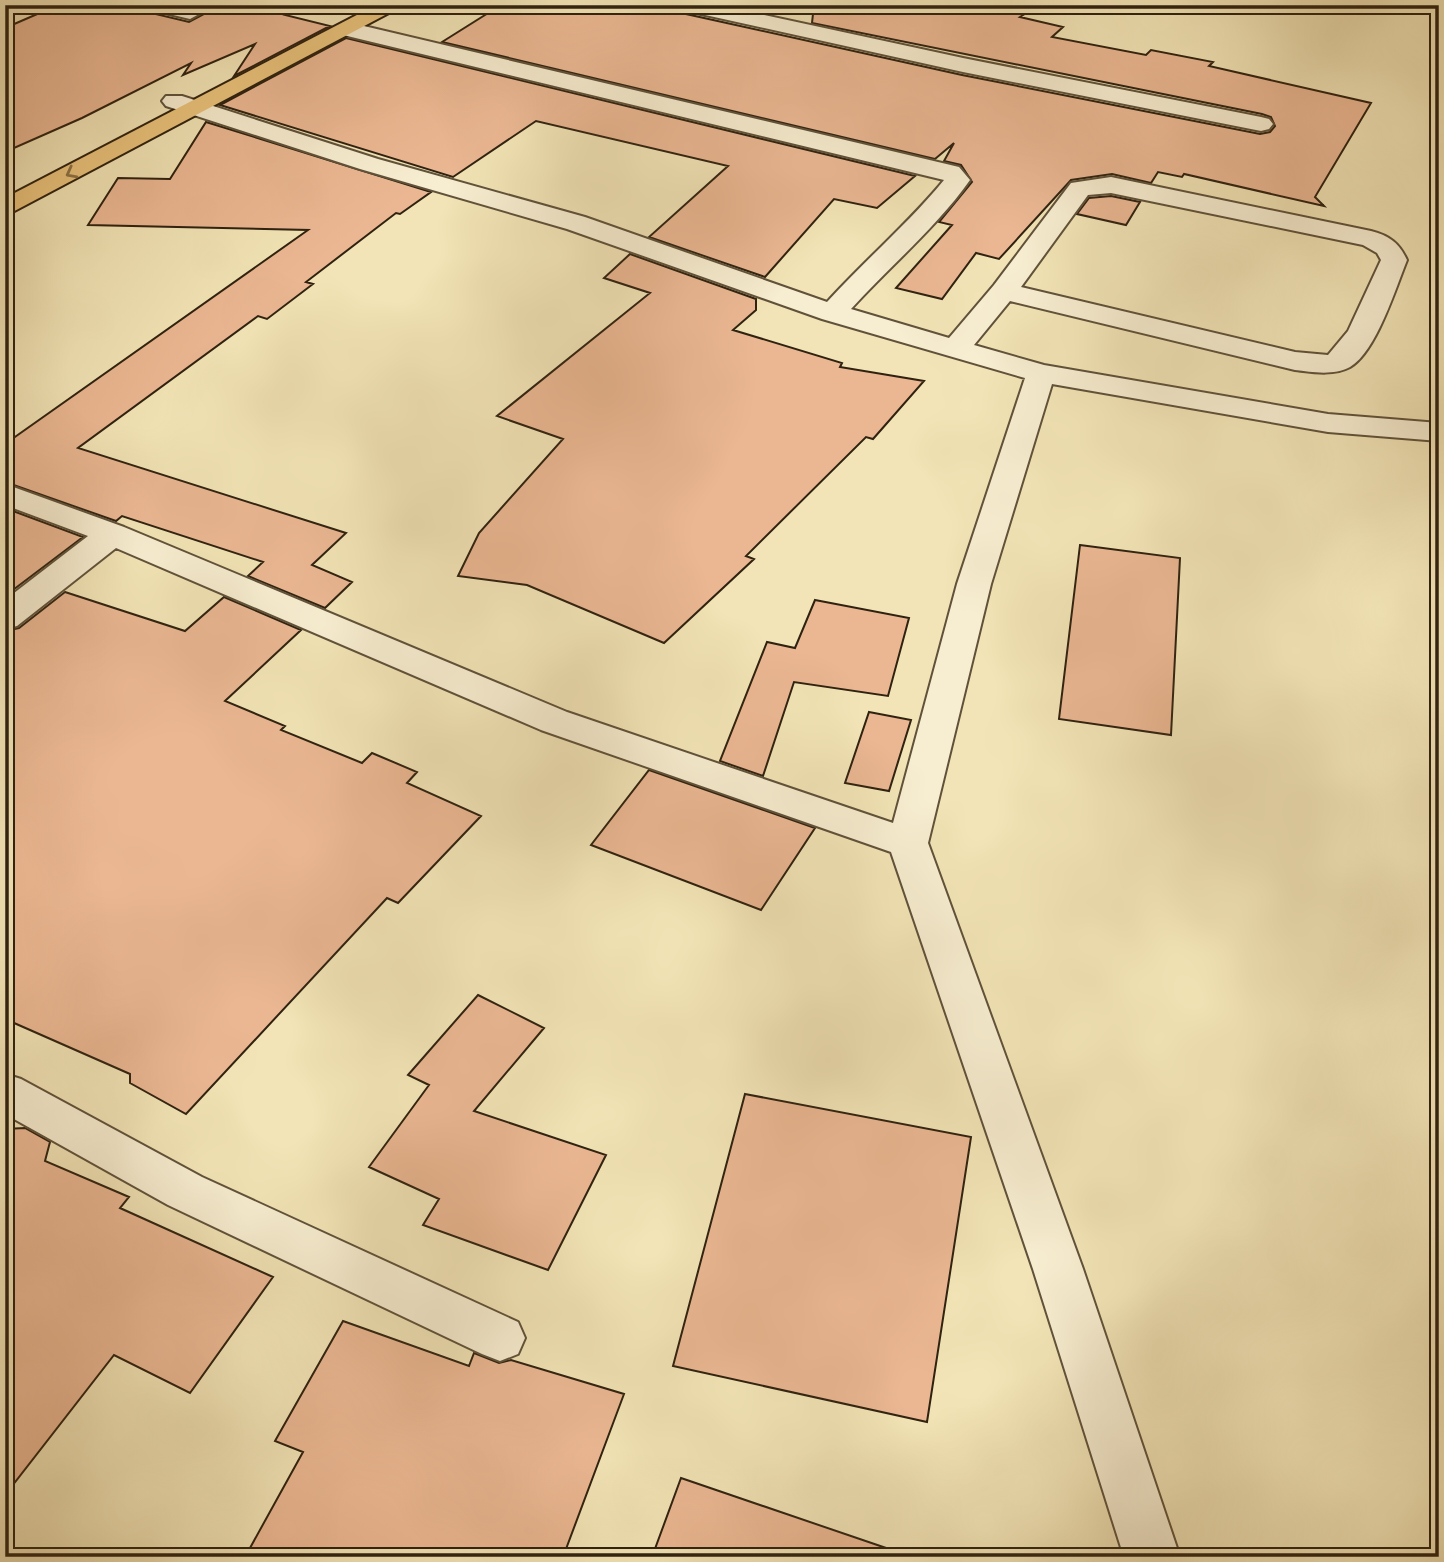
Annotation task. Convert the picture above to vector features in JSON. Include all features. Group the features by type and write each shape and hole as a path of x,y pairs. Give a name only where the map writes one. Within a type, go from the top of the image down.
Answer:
{"main road":[{"path":"5,208 184,104 363,5"},
{"path":"5,186 347,29 393,5"}],"street":[{"path":"160,5 190,13"},
{"path":"687,5 962,65 1261,124"},
{"path":"347,29 950,172 957,180 936,207 886,254 832,313"},
{"path":"184,104 369,163 576,223 832,313 1041,373 1328,423 1439,432"},
{"path":"954,350 1004,291 1080,188 1111,185 1371,239 1388,248 1394,260 1354,346 1341,360 1322,364 1295,361 1004,291"},
{"path":"1041,373 974,584 908,843 1058,1269 1152,1557"},
{"path":"5,494 112,534 554,721 908,843"},
{"path":"5,618 112,534"},
{"path":"5,1092 185,1191 500,1338"}],"building":[{"path":"58,5 147,5 151,13 189,22 204,14 196,5 304,5 285,15 330,26 234,76 255,44 183,75 191,63 82,118 5,152 5,28"},
{"path":"501,5 673,5 686,14 962,75 1260,134 1270,132 1275,126 1271,117 1262,114 812,23 814,5 1039,5 1020,17 1063,27 1052,37 1146,55 1151,50 1213,62 1209,66 1371,103 1315,197 1324,206 1184,174 1182,177 1158,172 1151,183 1112,174 1071,180 999,259 976,253 942,299 896,288 952,225 939,222 972,182 961,165 944,161 954,143 935,159 442,42"},
{"path":"346,38 915,176 877,208 834,199 765,277 649,237 728,166 536,121 453,177 220,105"},
{"path":"206,122 431,192 400,214 396,213 306,282 313,284 267,319 258,316 78,448 346,533 312,565 352,582 325,608 248,576 263,562 122,516 116,521 5,482 5,444 308,230 88,225 118,178 170,179"},
{"path":"1111,196 1140,202 1126,225 1077,214 1089,198"},
{"path":"630,254 756,299 756,310 733,330 842,363 840,367 924,381 873,439 866,437 746,556 754,559 664,643 527,585 458,576 479,533 563,439 497,416 650,293 604,278"},
{"path":"5,508 83,537 5,596"},
{"path":"1080,545 1180,558 1171,735 1059,719"},
{"path":"65,592 185,631 224,597 301,630 225,701 285,726 281,730 362,763 372,753 417,772 407,783 481,816 398,903 387,898 186,1114 130,1083 130,1074 5,1019 5,631 19,628"},
{"path":"815,600 909,618 888,696 794,682 763,776 720,761 767,642 795,648"},
{"path":"869,712 911,720 889,791 845,783"},
{"path":"649,770 815,828 761,910 591,845"},
{"path":"478,995 544,1028 474,1111 606,1155 548,1270 423,1225 439,1199 369,1167 429,1085 408,1075"},
{"path":"745,1094 971,1137 927,1422 673,1366"},
{"path":"25,1128 50,1142 45,1161 129,1197 120,1208 273,1277 190,1393 114,1355 5,1495 5,1129"},
{"path":"343,1321 469,1366 474,1353 499,1363 511,1360 624,1394 563,1557 245,1557 303,1452 275,1441"},
{"path":"681,1478 892,1550 891,1557 652,1557"}]}
